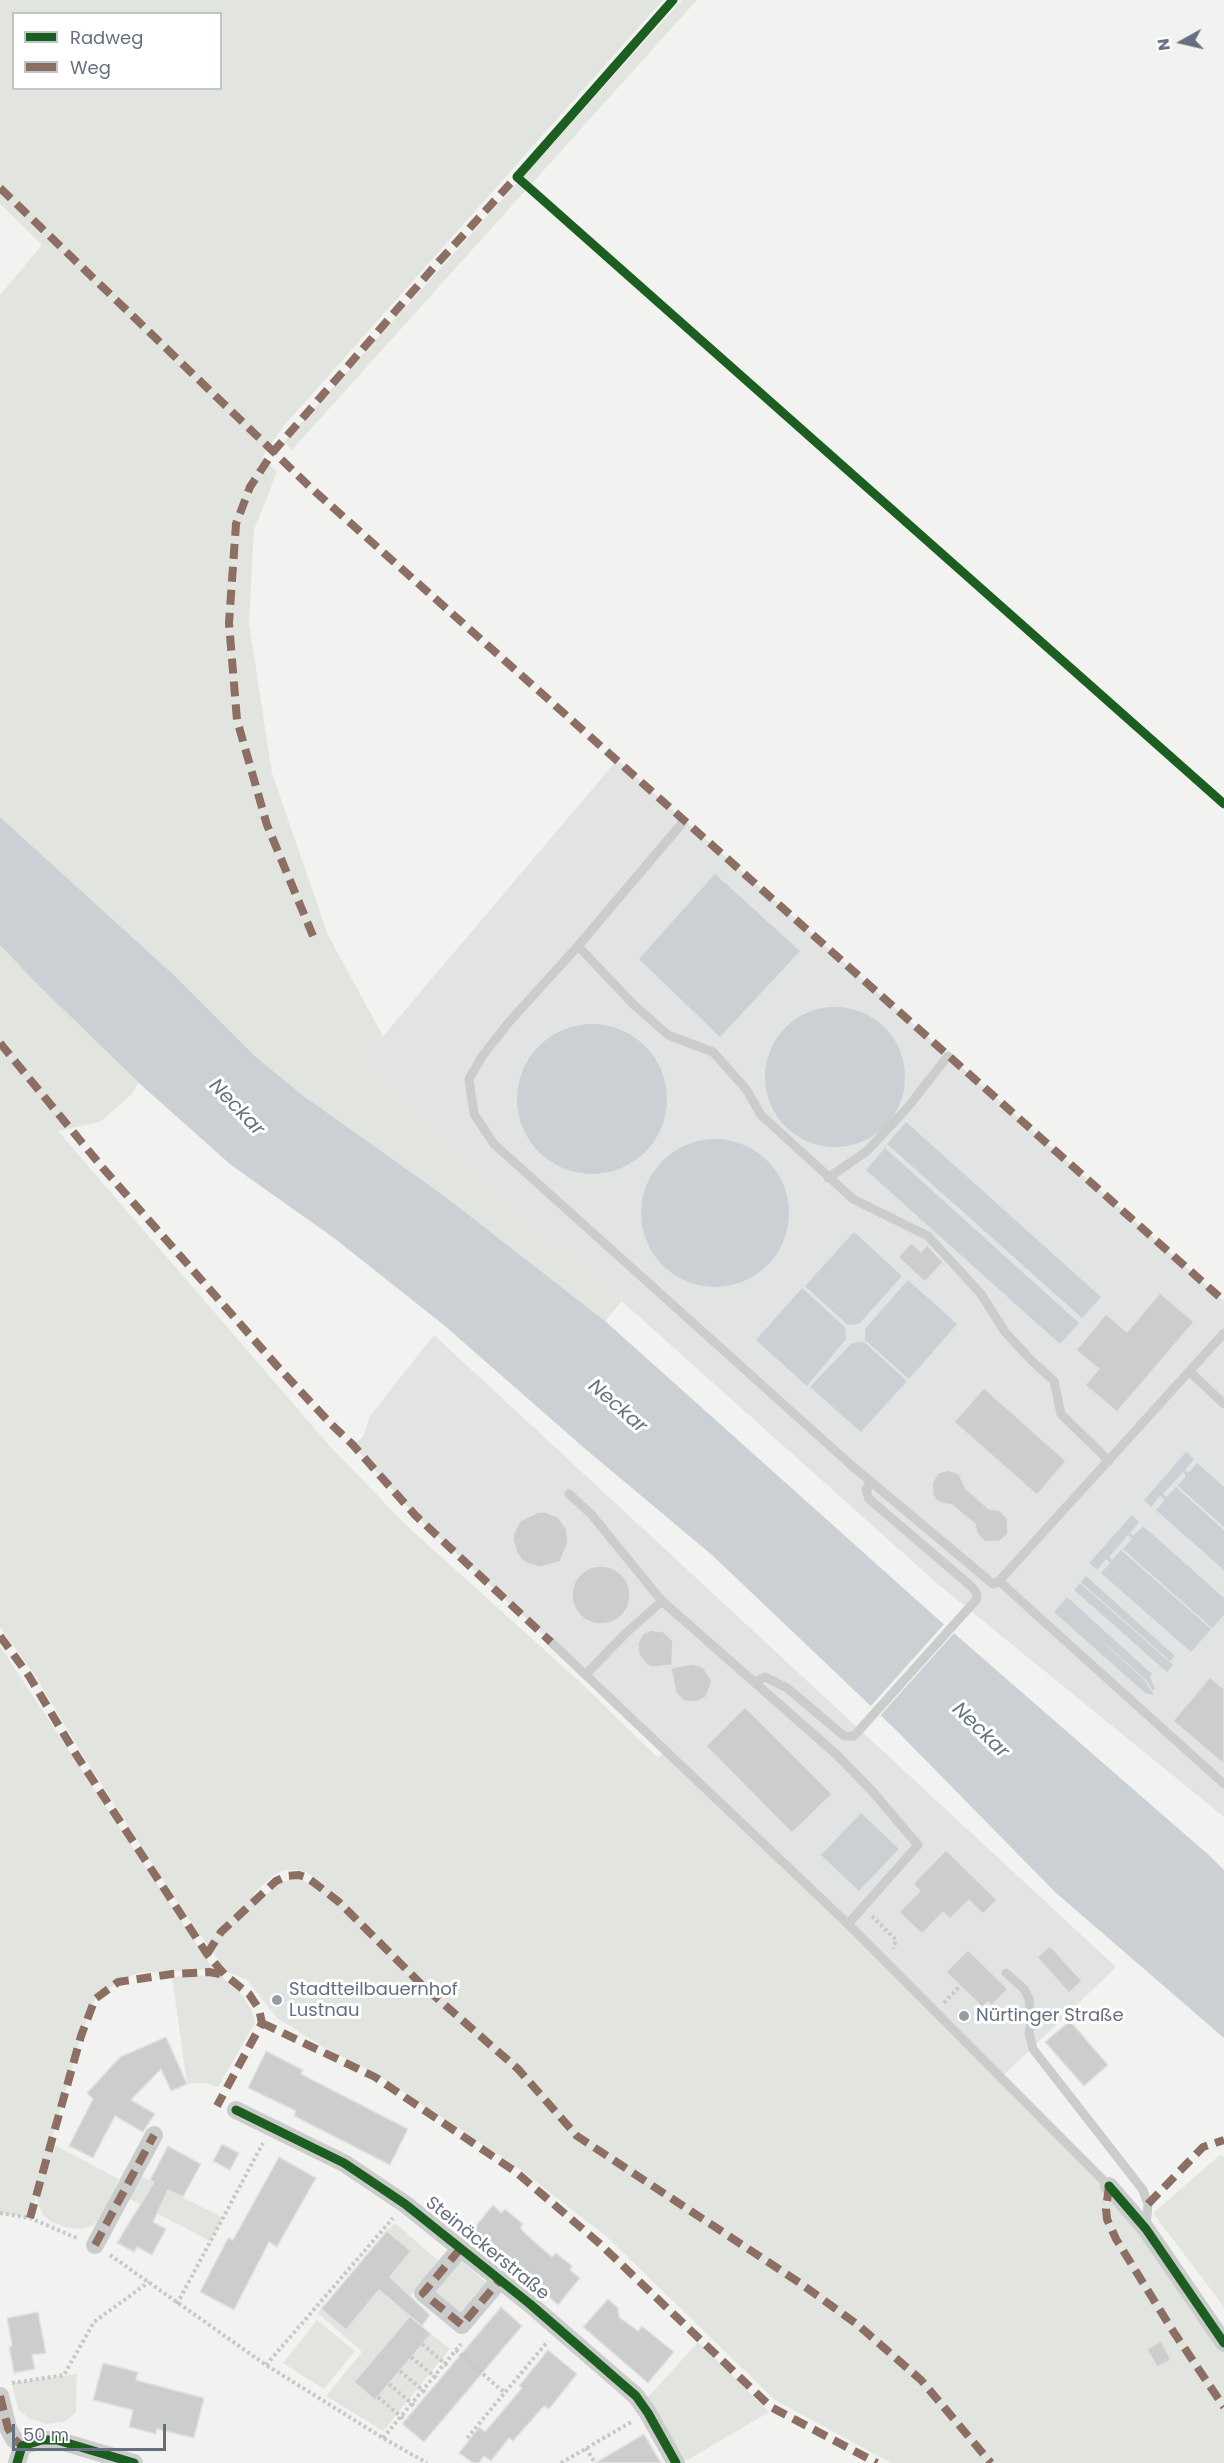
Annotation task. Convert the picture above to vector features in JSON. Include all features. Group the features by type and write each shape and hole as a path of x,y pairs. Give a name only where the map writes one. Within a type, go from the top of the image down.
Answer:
{"street":[{"name":"Steinäckerstraße","path":"236,2110 352,2167 405,2204 636,2396 676,2463"},
{"path":"95,2245 154,2135"},
{"path":"1109,2186 1146,2229 1224,2343"},
{"name":"Steinäckerstraße","path":"460,2249 423,2293 462,2325 499,2281"},
{"path":"6,2390 8,2428 19,2454 42,2440 57,2440 134,2463"}],"lane":[{"path":"683,822 483,1055 469,1079 474,1114 494,1144 871,1482 993,1584 999,1581 1224,1333"},
{"path":"578,946 633,1004 669,1035 713,1052 746,1089 761,1115 853,1199 928,1236 981,1294 1005,1332 1032,1362 1054,1381 1061,1414 1109,1461"},
{"path":"828,1178 867,1151 908,1107 948,1056"},
{"path":"1190,1372 1224,1404"},
{"path":"754,1682 765,1677 787,1688 844,1737 854,1736 976,1600 977,1594 972,1587 869,1499 866,1490 871,1482"},
{"path":"569,1494 591,1514 662,1600 837,1755 872,1791 918,1845 848,1924"},
{"path":"999,1581 1224,1784"},
{"path":"586,1674 662,1600"},
{"path":"551,1642 848,1924 1109,2186"},
{"path":"1006,1973 1024,1989 1029,1999 1031,2020 1029,2033 1033,2049 1143,2190 1148,2204 1146,2229"}],"path":[{"path":"863,1907 896,1940 894,1948 884,1960"},
{"path":"936,2013 960,1986"},
{"path":"177,2304 272,2127"},
{"path":"266,2365 405,2204"},
{"path":"0,2213 30,2218 95,2245 266,2365 383,2438 428,2463"},
{"path":"6,2390 64,2375 94,2322 150,2282"},
{"path":"467,2438 558,2329"},
{"path":"422,2344 447,2366"},
{"path":"383,2438 414,2406 447,2366 461,2344"},
{"path":"456,2350 501,2390 507,2391"},
{"path":"411,2357 437,2378"},
{"path":"400,2371 425,2392"},
{"path":"389,2384 414,2406"},
{"path":"378,2397 403,2419"},
{"path":"561,2463 624,2427"},
{"path":"586,2448 595,2463"}],"shaded area":[{"path":"0,0 663,0 282,428 262,457 277,472 254,530 249,623 272,773 328,935 383,1036 367,1055 550,1237 622,1301 605,1321 443,1195 305,1097 257,1058 175,976 0,817 0,295 42,245 0,204"},
{"path":"682,0 697,0 292,450 284,442"},
{"path":"617,760 1224,1301 1224,1817 940,1586 550,1237 367,1055"},
{"path":"0,945 139,1083 130,1096 100,1122 58,1131 328,1444 408,1527 579,1681 658,1758 665,1751 848,1924 1109,2186 1224,2343 1224,2463 891,2463 775,2400 607,2237 517,2167 375,2073 328,2050 277,2018 247,1980 226,1971 177,1902 34,1674 0,1627","holes":["284,1870 306,1872 324,1884 318,1888 299,1879 288,1880 277,1885 259,1902 253,1894 274,1875"]},
{"path":"434,1335 1116,1967 1001,2078 551,1642 415,1515 353,1445 363,1437 370,1416"},
{"path":"0,1646 213,1969 139,1973 118,1982 95,1999 81,2036 51,2143 119,2179 101,2217 92,2226 81,2229 65,2227 50,2221 42,2214 36,2197 30,2218 0,2213"},
{"path":"209,1975 222,1977 242,1995 252,2011 255,2023 218,2087 205,2083 187,2084 172,1977"},
{"path":"1220,2155 1224,2157 1224,2307 1153,2213"},
{"path":"134,2172 223,2218 210,2241 122,2195"},
{"path":"395,2223 440,2262 410,2296 410,2316 354,2382 376,2400 431,2334 450,2349 383,2431 326,2396 362,2352 318,2313 321,2309 346,2329 411,2251 387,2231"},
{"path":"461,2261 486,2282 462,2313 436,2292"},
{"path":"317,2320 355,2351 324,2389 283,2363"},
{"path":"698,2342 769,2412 686,2461 647,2398"},
{"path":"77,2374 76,2412 64,2422 47,2424 30,2419 18,2409 12,2383"}],"water":[{"name":"Neckar","path":"0,817 175,976 257,1058 305,1097 443,1195 605,1321 940,1621 1211,1857 1224,1870 1224,2038 1055,1892 896,1730 712,1555 583,1447 445,1326 334,1238 231,1165 139,1083 35,982 0,945"},
{"path":"715,874 800,951 720,1037 639,959"},
{"path":"835,1007 862,1013 874,1019 884,1028 893,1038 899,1050 905,1077 899,1104 893,1116 884,1126 874,1135 862,1141 835,1147 808,1141 796,1135 786,1126 777,1116 771,1104 765,1077 771,1050 777,1038 786,1028 796,1019 808,1013"},
{"path":"592,1024 621,1029 634,1036 645,1046 655,1057 662,1070 667,1099 662,1128 655,1141 645,1152 634,1162 621,1169 592,1174 563,1169 550,1162 539,1152 529,1141 522,1128 517,1099 522,1070 529,1057 539,1046 550,1036 563,1029"},
{"path":"906,1122 1101,1297 1082,1318 887,1144"},
{"path":"715,1139 743,1145 767,1161 783,1185 789,1213 783,1241 767,1265 743,1281 715,1287 687,1281 663,1265 647,1241 641,1213 647,1185 663,1161 687,1145"},
{"path":"885,1148 1079,1323 1060,1344 866,1170"},
{"path":"854,1232 902,1276 859,1324 848,1325 805,1286"},
{"path":"908,1280 957,1324 909,1379 865,1340 865,1329"},
{"path":"802,1288 845,1327 846,1339 807,1386 756,1340"},
{"path":"864,1342 907,1381 861,1432 810,1387 852,1343"},
{"path":"1186,1452 1194,1459 1185,1470 1188,1473 1197,1463 1224,1487 1224,1527 1178,1486 1186,1476 1183,1472 1163,1494 1167,1497 1176,1487 1224,1530 1224,1570 1156,1510 1165,1500 1160,1496 1151,1507 1144,1500"},
{"path":"1132,1515 1139,1522 1130,1533 1133,1536 1143,1526 1224,1598 1224,1615 1212,1628 1123,1549 1132,1539 1128,1535 1109,1557 1112,1560 1121,1550 1211,1629 1191,1652 1101,1573 1110,1563 1106,1559 1097,1570 1089,1563"},
{"path":"1086,1576 1175,1656 1170,1661 1081,1582"},
{"path":"1080,1583 1173,1665 1167,1672 1074,1590"},
{"path":"1067,1597 1152,1674 1150,1677 1155,1689 1153,1691 1146,1680 1086,1626 1145,1681 1154,1695 1145,1693 1054,1612"},
{"path":"861,1813 899,1849 859,1891 821,1855"}],"pier":[{"path":"946,1622 956,1631 878,1718 868,1709"}],"building":[{"path":"911,1243 921,1252 927,1245 943,1262 925,1282 898,1257"},
{"path":"1160,1293 1194,1322 1117,1412 1085,1385 1099,1369 1076,1350 1106,1314 1127,1332"},
{"path":"984,1388 1066,1461 1037,1495 954,1422"},
{"path":"949,1470 959,1474 966,1489 989,1509 999,1510 1007,1518 1008,1534 1000,1541 985,1542 977,1534 975,1524 952,1505 936,1500 932,1483 938,1473"},
{"path":"538,1512 558,1517 566,1528 568,1542 560,1562 540,1567 521,1559 513,1540 520,1521"},
{"path":"595,1566 607,1566 622,1574 630,1589 630,1601 622,1616 607,1624 595,1624 580,1616 572,1601 572,1589 580,1574"},
{"path":"651,1630 664,1632 673,1641 672,1665 653,1667 647,1665 639,1655 638,1643 643,1634"},
{"path":"692,1664 703,1667 712,1681 706,1697 696,1702 684,1701 676,1693 671,1668"},
{"path":"1210,1677 1224,1689 1224,1764 1173,1721"},
{"path":"745,1707 832,1794 792,1833 706,1746"},
{"path":"946,1850 997,1900 983,1914 969,1900 950,1919 943,1912 922,1934 899,1912 920,1891 913,1884"},
{"path":"1050,1946 1082,1981 1069,1993 1037,1957"},
{"path":"968,1950 1008,1989 992,2005 988,2002 982,2007 946,1972"},
{"path":"1070,2021 1108,2065 1084,2086 1045,2042"},
{"path":"166,2037 187,2084 171,2091 161,2069 131,2100 155,2114 143,2132 115,2116 93,2158 69,2146 93,2099 87,2093 120,2057"},
{"path":"266,2051 303,2070 301,2074 408,2129 390,2165 294,2116 296,2111 248,2088"},
{"path":"222,2144 239,2153 230,2170 213,2161"},
{"path":"168,2146 201,2164 183,2197 168,2190 153,2222 166,2229 152,2255 137,2247 134,2252 117,2243 154,2182 150,2180"},
{"path":"279,2157 316,2178 277,2247 269,2242 234,2310 200,2292 228,2238 233,2240"},
{"path":"493,2205 501,2213 505,2209 523,2224 520,2228 528,2236 552,2257 556,2253 572,2266 570,2270 580,2278 558,2305 473,2229"},
{"path":"387,2231 411,2251 390,2277 430,2315 422,2326 379,2290 346,2330 321,2309"},
{"path":"608,2299 618,2308 619,2317 638,2331 642,2326 674,2352 648,2383 583,2327"},
{"path":"501,2307 522,2326 424,2442 402,2424"},
{"path":"38,2312 46,2353 32,2355 35,2369 14,2373 7,2318"},
{"path":"410,2316 431,2334 375,2400 354,2382"},
{"path":"1161,2341 1171,2360 1157,2367 1147,2349"},
{"path":"548,2350 577,2374 549,2409 544,2406 513,2441 509,2438 491,2461 484,2456 479,2463 473,2463 459,2453 479,2427 485,2432 522,2388 519,2386"},
{"path":"103,2363 138,2372 136,2380 204,2398 194,2438 157,2429 156,2434 129,2427 133,2410 93,2400"},
{"path":"644,2434 661,2463 595,2463 629,2443"}],"marked path":[{"path":"313,936 267,825 237,720 229,623 236,524 250,487 273,452 434,267 519,174"},
{"path":"0,188 311,488 1224,1301"},
{"path":"0,1043 102,1167 278,1367 353,1445 415,1515 551,1642"},
{"path":"0,1636 29,1676 77,1756 207,1954 225,1975 249,1994 259,2009 262,2023 217,2106"},
{"path":"207,1954 221,1932 276,1881 287,1876 299,1875 308,1878 339,1902 422,1985 518,2069 577,2136 800,2283 858,2325 921,2380 991,2463"},
{"path":"30,2218 81,2036 95,1999 118,1982 172,1974 209,1972 225,1975"},
{"path":"262,2023 375,2077 516,2172 599,2243 771,2407 877,2463"},
{"path":"95,2245 154,2135"},
{"path":"1148,2204 1203,2147 1224,2140"},
{"path":"1109,2186 1107,2219 1116,2239 1171,2328 1224,2407"},
{"path":"460,2249 423,2293 462,2325 499,2281"},
{"path":"0,2396 8,2428 14,2439 22,2446"}],"cycle path":[{"path":"673,0 517,177 1224,804"},
{"path":"236,2110 344,2163 405,2204 530,2304 636,2396 676,2463"},
{"path":"1109,2186 1146,2229 1224,2343"},
{"path":"17,2463 22,2446 42,2440 57,2440 134,2463"}],"place":[{"name":"Stadtteilbauernhof Lustnau","path":"277,2000"},
{"name":"Nürtinger Straße","path":"964,2016"}]}
